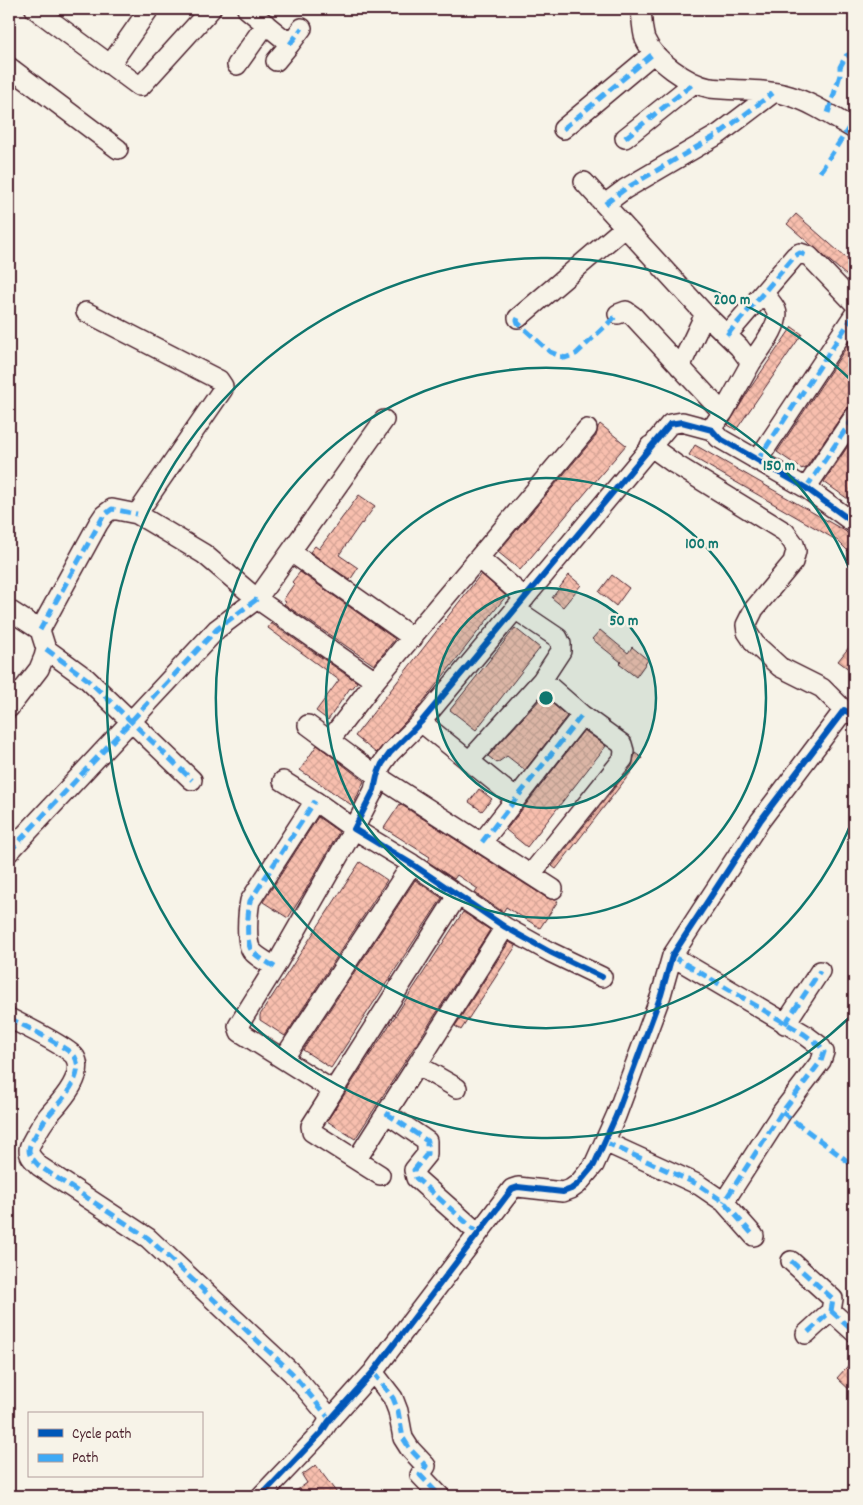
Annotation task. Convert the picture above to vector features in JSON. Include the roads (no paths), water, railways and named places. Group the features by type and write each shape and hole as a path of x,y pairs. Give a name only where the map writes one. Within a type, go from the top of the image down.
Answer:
{"street":[{"path":"34,9 139,86 142,86 211,9"},
{"path":"247,9 290,44"},
{"path":"641,9 645,39 654,52 677,72 694,83 710,88 790,96 828,113 854,129"},
{"path":"110,65 145,10"},
{"path":"237,65 266,24"},
{"path":"276,61 302,28"},
{"path":"563,129 654,52"},
{"path":"9,67 118,149"},
{"path":"625,138 694,83"},
{"path":"605,204 625,189 719,134 773,93"},
{"path":"584,182 751,363"},
{"path":"518,318 625,227"},
{"path":"727,335 795,256 800,253 809,256 854,303"},
{"path":"712,430 774,327 778,316 764,293"},
{"path":"86,312 219,380 223,386 223,389 137,514"},
{"path":"618,314 626,312 633,316 723,413"},
{"path":"680,367 705,314"},
{"path":"757,461 854,316"},
{"path":"806,488 854,417"},
{"path":"9,852 130,720 217,629 257,599 384,420"},
{"path":"332,1090 240,1032 238,1026 275,967 354,829 374,790 377,776 390,753 421,722 670,424 676,422 712,430 718,438 806,488 854,520"},
{"path":"329,742 375,681 587,429"},
{"path":"261,1496 321,1433 328,1421 373,1372 512,1189 518,1187 563,1192 578,1184 594,1165 616,1116 661,995 672,956 760,821 849,712 822,688 780,667 755,644 747,632 746,625 754,609 793,562 796,551 790,537 650,446"},
{"path":"40,630 104,515 112,509 137,514 204,554 257,599 375,681"},
{"path":"291,552 413,638"},
{"path":"470,760 542,680 561,651 561,644 554,635 520,603 479,558"},
{"path":"9,610 40,630 46,649 87,679 192,780"},
{"path":"9,708 39,669 46,649"},
{"path":"531,874 622,759 624,751 622,744 582,715 542,680"},
{"path":"482,842 582,715"},
{"path":"421,722 515,798"},
{"path":"308,725 377,776 553,889"},
{"path":"282,781 315,800 354,829 412,864 457,896 506,927 550,952 602,977"},
{"path":"275,967 258,956 249,946 247,916 250,901 315,800"},
{"path":"284,1058 412,864"},
{"path":"380,1175 312,1132 312,1122 457,896"},
{"path":"357,1159 506,927"},
{"path":"672,956 804,1034 820,1046 824,1052 822,1061 782,1112 724,1202"},
{"path":"786,1024 820,971"},
{"path":"9,1018 55,1042 74,1055 78,1064 69,1090 46,1118 32,1142 29,1150 31,1158 39,1166 148,1238 292,1373 326,1413 328,1421"},
{"path":"417,1065 457,1088"},
{"path":"386,1113 422,1136 426,1142 426,1154 414,1170 416,1178 478,1233"},
{"path":"604,1142 699,1185 724,1202 754,1236"},
{"path":"791,1261 833,1299 831,1311 806,1334"},
{"path":"831,1311 854,1332"},
{"path":"373,1372 393,1398 398,1411 403,1438 410,1449 426,1466 420,1476 440,1496"}]}
